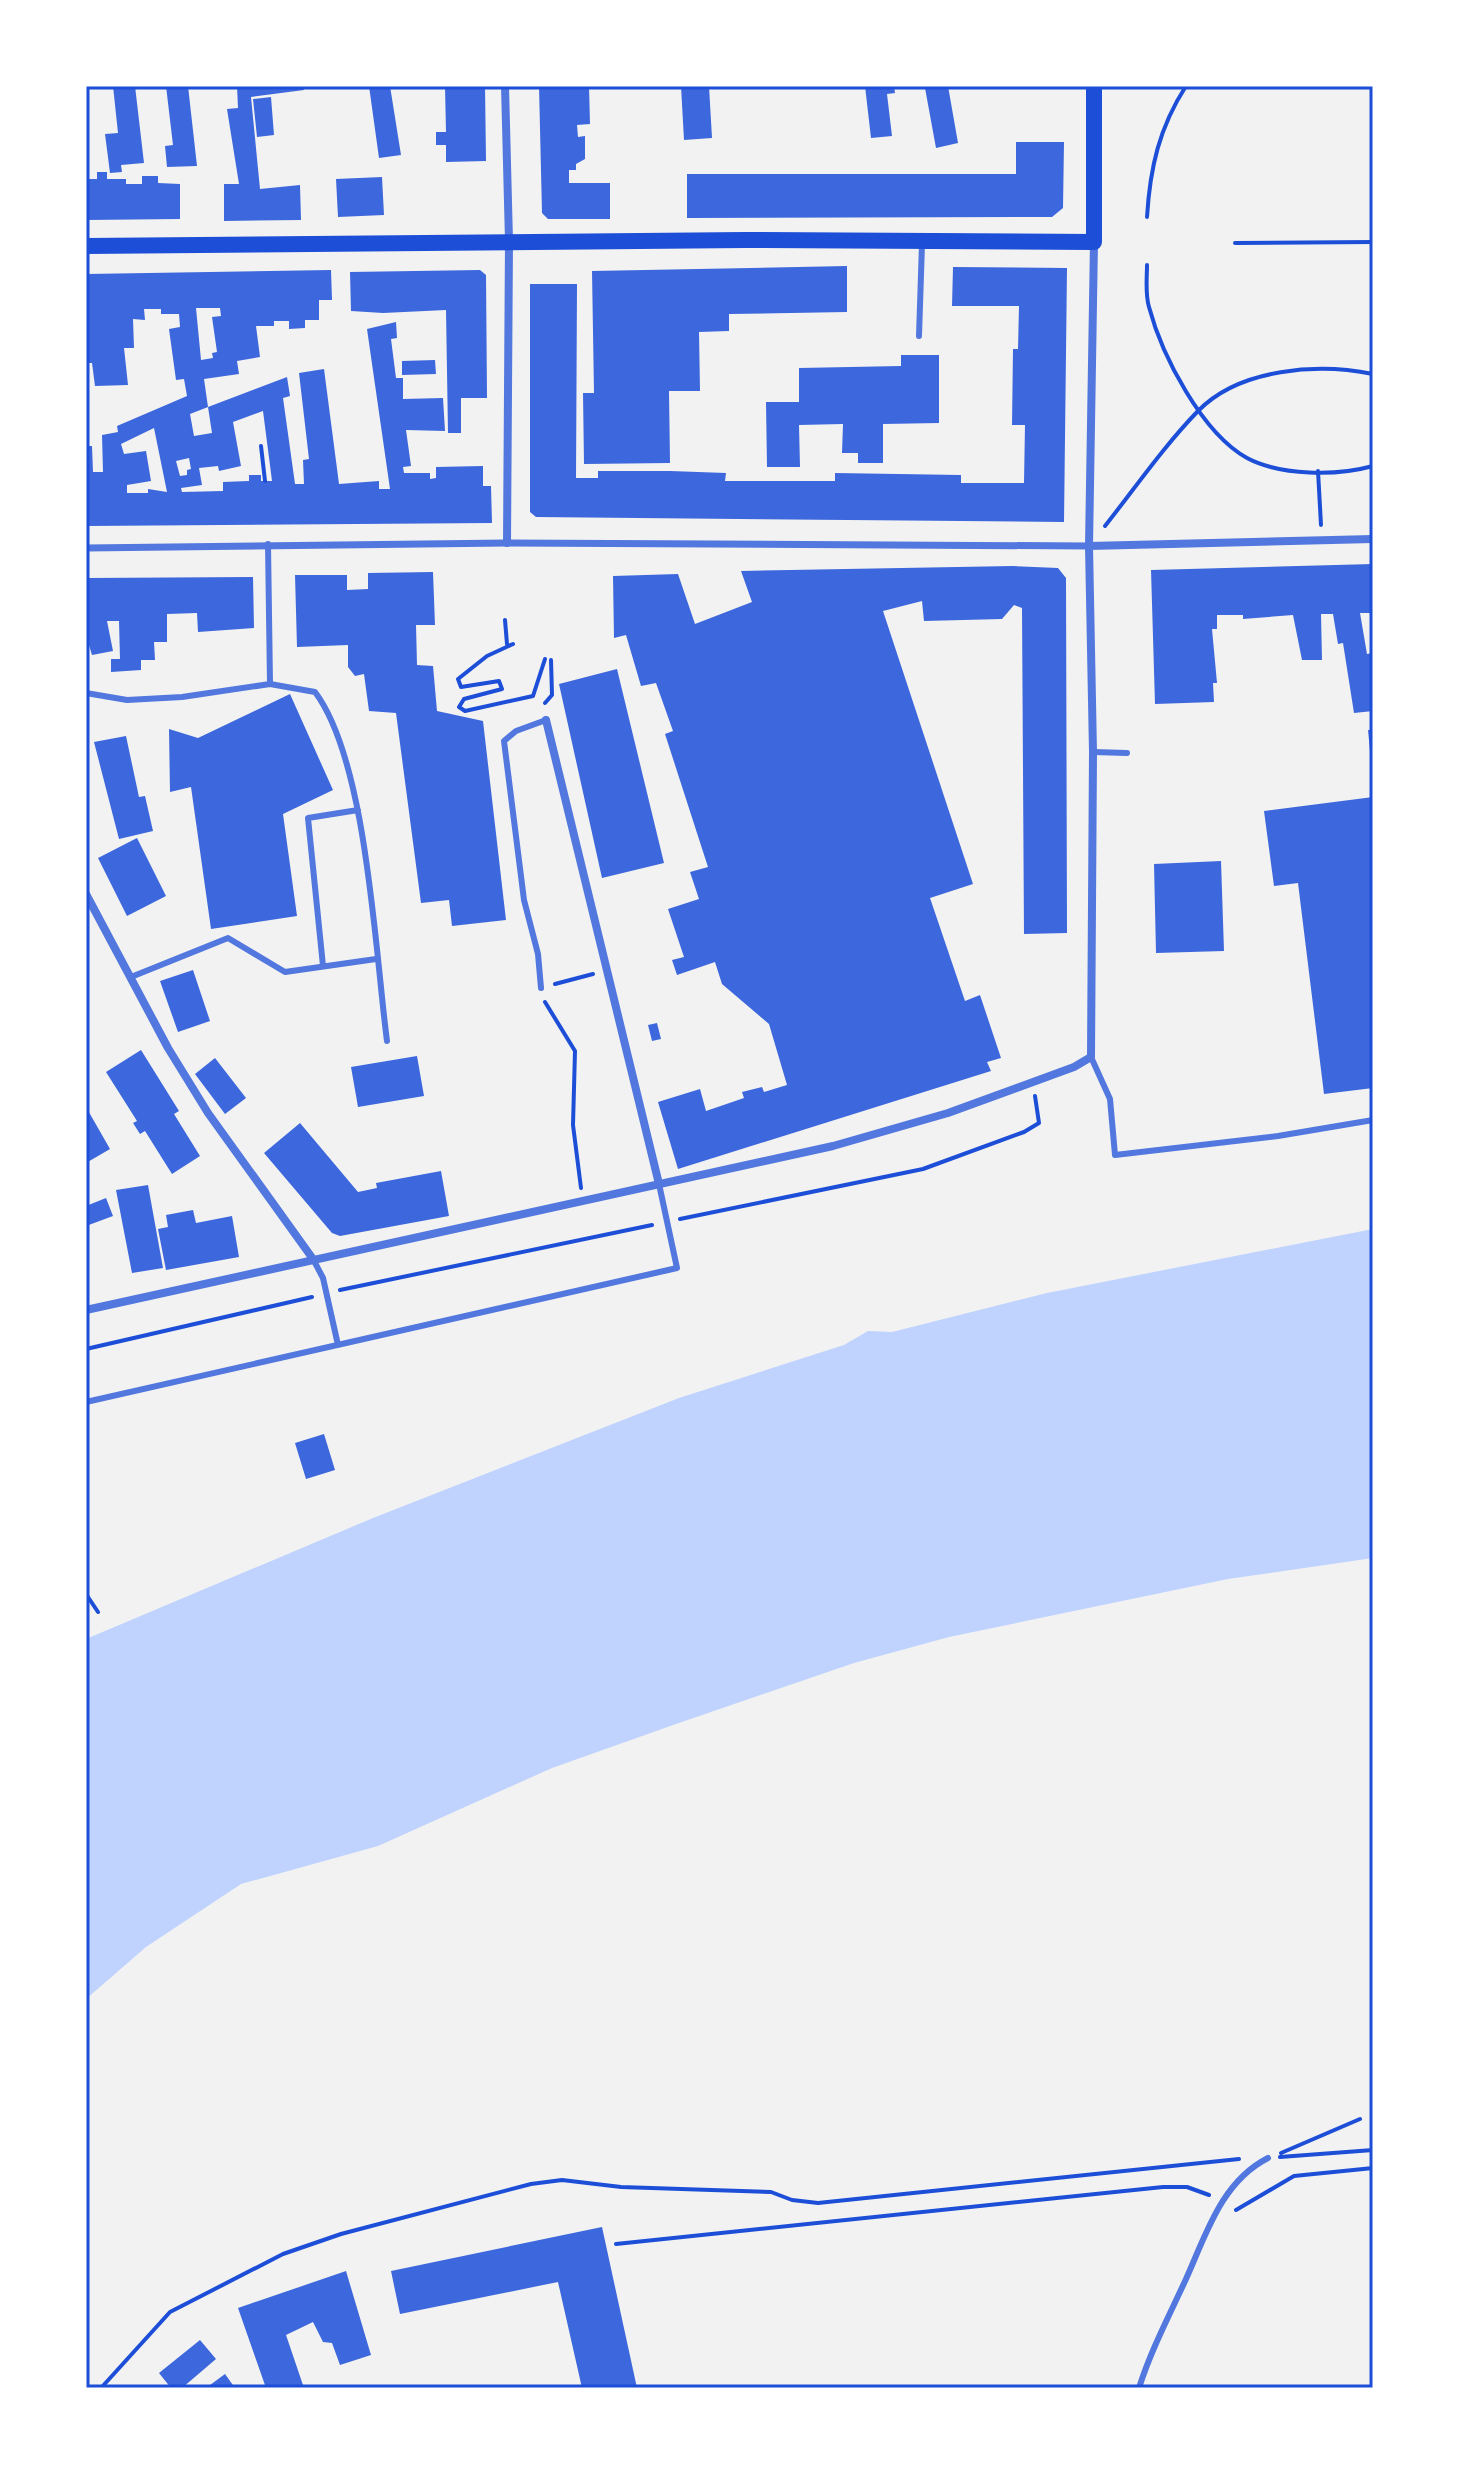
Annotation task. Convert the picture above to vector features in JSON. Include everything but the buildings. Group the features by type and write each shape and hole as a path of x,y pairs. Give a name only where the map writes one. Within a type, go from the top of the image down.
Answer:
{"main road":[{"path":"86,246 509,241 1094,242 1094,86"}],"street":[{"path":"505,86 509,241 507,543"},
{"path":"86,1310 833,1146 948,1113 1074,1067 1091,1057 1093,752 1089,546 1094,242"},
{"path":"86,548 507,543 1089,546 1373,539"},
{"path":"546,720 659,1184"},
{"path":"86,894 208,1113 313,1259"}],"lane":[{"path":"919,336 922,241"},
{"path":"268,544 270,684"},
{"path":"86,693 127,700 182,697 270,684 315,692 328,709 358,810 387,1041"},
{"path":"541,988 538,954 524,900 504,741 516,731 546,720"},
{"path":"1093,752 1127,753"},
{"path":"323,966 308,818 358,810"},
{"path":"131,977 228,938 285,972 376,959"},
{"path":"1091,1057 1110,1099 1115,1155 1278,1136 1373,1120"},
{"path":"86,1402 677,1268 659,1184"},
{"path":"313,1259 327,1293 338,1345"},
{"path":"1139,2388 1151,2350 1222,2201 1254,2165 1268,2158"}],"path":[{"path":"1147,217 1150,169 1159,138 1186,86"},
{"path":"1235,243 1373,242"},
{"path":"1147,265 1148,304 1160,341 1199,409 1232,447 1246,457 1280,469 1318,471 1373,466"},
{"path":"1089,546 1199,409 1253,380 1286,372 1333,368 1373,374"},
{"path":"261,446 265,481"},
{"path":"1318,471 1321,529"},
{"path":"505,620 510,644 458,679 461,687 499,681 502,689 464,699 459,702 461,710 533,696 548,660 552,695 543,706"},
{"path":"584,1202 573,1125 575,1051 547,1009 541,988 608,970"},
{"path":"86,1349 327,1293 923,1169 1039,1123 1033,1082"},
{"path":"86,1594 98,1612"},
{"path":"1268,2158 1360,2119"},
{"path":"1268,2158 1373,2150"},
{"path":"101,2388 170,2312 283,2254 355,2230 552,2180 621,2187 771,2192 792,2200 818,2203 1219,2161"},
{"path":"1250,2202 1294,2176 1373,2168"},
{"path":"616,2244 1163,2187 1187,2187 1222,2201"}],"water":[{"path":"1373,1229 1373,1558 1228,1579 949,1637 854,1663 552,1768 378,1846 241,1884 146,1947 86,1999 86,1639 373,1518 679,1398 844,1345 868,1331 892,1332 1047,1293"}]}
